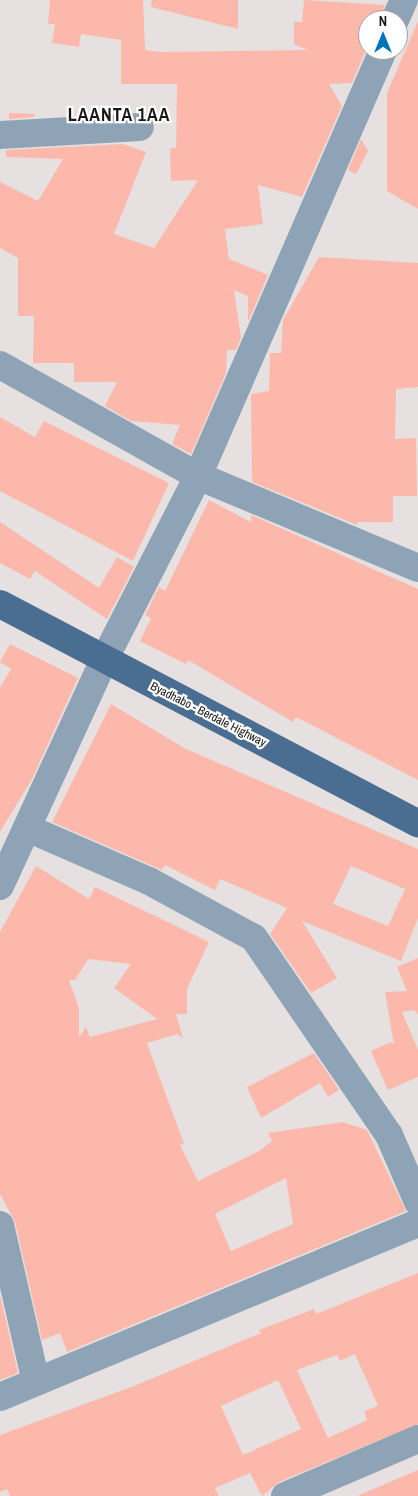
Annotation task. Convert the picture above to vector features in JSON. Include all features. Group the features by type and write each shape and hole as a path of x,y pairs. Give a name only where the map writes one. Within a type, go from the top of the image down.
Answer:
{"main road":[{"name":"Byadhabo - Berdale Highway","path":"0,604 103,662 418,823"}],"street":[{"path":"403,0 418,6"},
{"path":"0,886 103,662 198,476 379,60"},
{"path":"0,135 140,127"},
{"path":"0,366 198,476 418,568"},
{"path":"27,828 149,881 254,938 384,1128 418,1202"},
{"path":"0,1397 418,1223"},
{"path":"0,1225 36,1382"},
{"path":"284,1496 418,1439"}],"building":[{"path":"50,0 143,0 145,50 160,52 308,50 294,44 294,22 302,22 304,0 385,5 383,10 358,10 358,60 362,60 352,83 329,84 342,106 302,197 258,185 263,224 225,229 229,259 268,275 248,322 248,296 234,290 241,338 236,350 227,350 226,373 191,454 172,444 180,425 131,421 105,406 117,382 74,382 74,363 33,363 34,316 18,316 18,258 0,248 0,182 38,201 63,159 6,157 6,150 123,144 146,152 114,234 154,248 198,180 171,181 170,148 176,148 177,84 121,84 121,40 81,34 79,47 52,43 55,24 48,24"},
{"path":"152,0 238,0 238,29 151,7"},
{"path":"418,21 418,209 387,191 387,93 401,60 408,60 408,44"},
{"path":"9,113 35,114 34,117 9,119"},
{"path":"361,139 368,151 356,174 348,170"},
{"path":"319,257 418,263 418,387 396,389 395,439 416,438 417,496 393,496 393,522 357,522 357,525 252,482 251,394 269,391 270,353 281,353 283,320"},
{"path":"0,417 35,437 44,421 169,483 133,561 0,491"},
{"path":"209,500 251,522 251,515 418,589 418,780 296,717 293,722 188,660 186,664 140,641 151,618 145,615 159,587 165,591"},
{"path":"0,522 99,588 117,557 134,567 107,619 35,571 30,579 0,563"},
{"path":"10,644 78,678 32,779 0,832 0,688 11,669 0,662"},
{"path":"111,704 186,749 418,849 418,918 401,961 302,921 337,978 311,993 270,934 287,908 220,879 215,890 165,865 162,870 52,822","holes":["351,866 405,889 388,926 333,904"]},
{"path":"36,866 89,899 95,887 209,942 187,989 187,1014 176,1014 183,1038 177,1034 147,1043 184,1144 180,1145 198,1181 259,1151 272,1141 268,1133 343,1122 367,1130 406,1211 67,1352 60,1333 42,1340 15,1222 0,1194 0,932","holes":["88,959 131,964 114,988 157,1019 90,1037 86,1027 79,1037 79,1008 69,980 75,980","286,1178 293,1224 231,1251 215,1214"]},
{"path":"418,958 418,1016 415,1010 402,1012 418,1050 418,1077 388,1090 371,1051 391,1042 394,1045 385,992 407,991 397,967"},
{"path":"314,1053 339,1090 328,1097 320,1083 261,1118 247,1087"},
{"path":"418,1273 418,1424 279,1482 262,1496 250,1473 215,1488 219,1496 10,1496 7,1489 0,1492 0,1435 134,1386 261,1333 259,1330 314,1309 316,1314","holes":["355,1354 378,1406 364,1411 367,1420 328,1438 297,1370 337,1355 340,1361","278,1380 301,1429 243,1455 221,1406"]},
{"path":"0,1295 18,1373 0,1380"},
{"path":"418,1470 418,1496 357,1496"}],"district":[{"name":"LAANTA 1AA","path":"119,115"}]}
